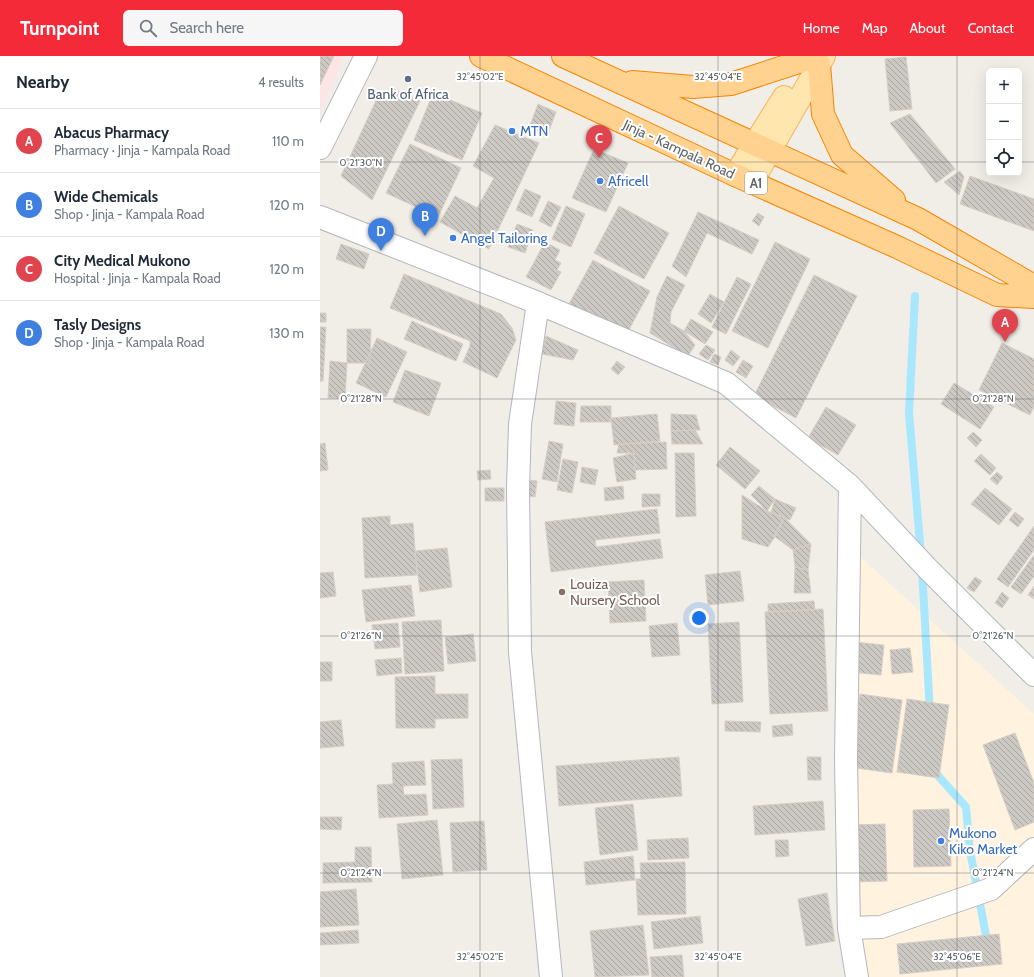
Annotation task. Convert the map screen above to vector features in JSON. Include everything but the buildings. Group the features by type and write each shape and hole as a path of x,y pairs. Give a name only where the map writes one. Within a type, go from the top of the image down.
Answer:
{"highway":[{"name":"Jinja - Kampala Road","path":"481,56 744,179 897,247 997,295 1034,298"},
{"name":"A1","path":"563,56 918,219 1034,286"},
{"path":"614,80 694,87 731,84 816,59 823,114 842,155 918,219"}],"main road":[{"path":"744,179 816,59"}],"street":[{"path":"320,148 366,56"},
{"path":"320,217 538,303 726,383 850,486 927,568 1034,675"},
{"path":"538,303 520,424 518,488 520,652 551,977"},
{"path":"850,486 846,759 849,928 858,977"},
{"path":"849,928 881,927 990,889 1034,849"}],"shaded area":[{"path":"320,56 344,56 320,111"},
{"name":"Mukono Kiko Market","path":"855,552 1034,714 1034,977 857,977"}],"waterway":[{"path":"915,296 909,413 921,555"},
{"path":"922,569 930,713"},
{"path":"933,770 966,807 970,851 988,946"}],"place":[{"name":"Bank of Africa","path":"408,79"},
{"name":"MTN","path":"512,131"},
{"name":"City Medical Mukono","path":"599,158"},
{"name":"Africell","path":"600,181"},
{"name":"Wide Chemicals","path":"425,236"},
{"name":"Angel Tailoring","path":"453,238"},
{"name":"Tasly Designs","path":"381,251"},
{"name":"Abacus Pharmacy","path":"1005,342"},
{"name":"Louiza Nursery School","path":"562,592"},
{"name":"Mukono Kiko Market","path":"941,841"}]}
